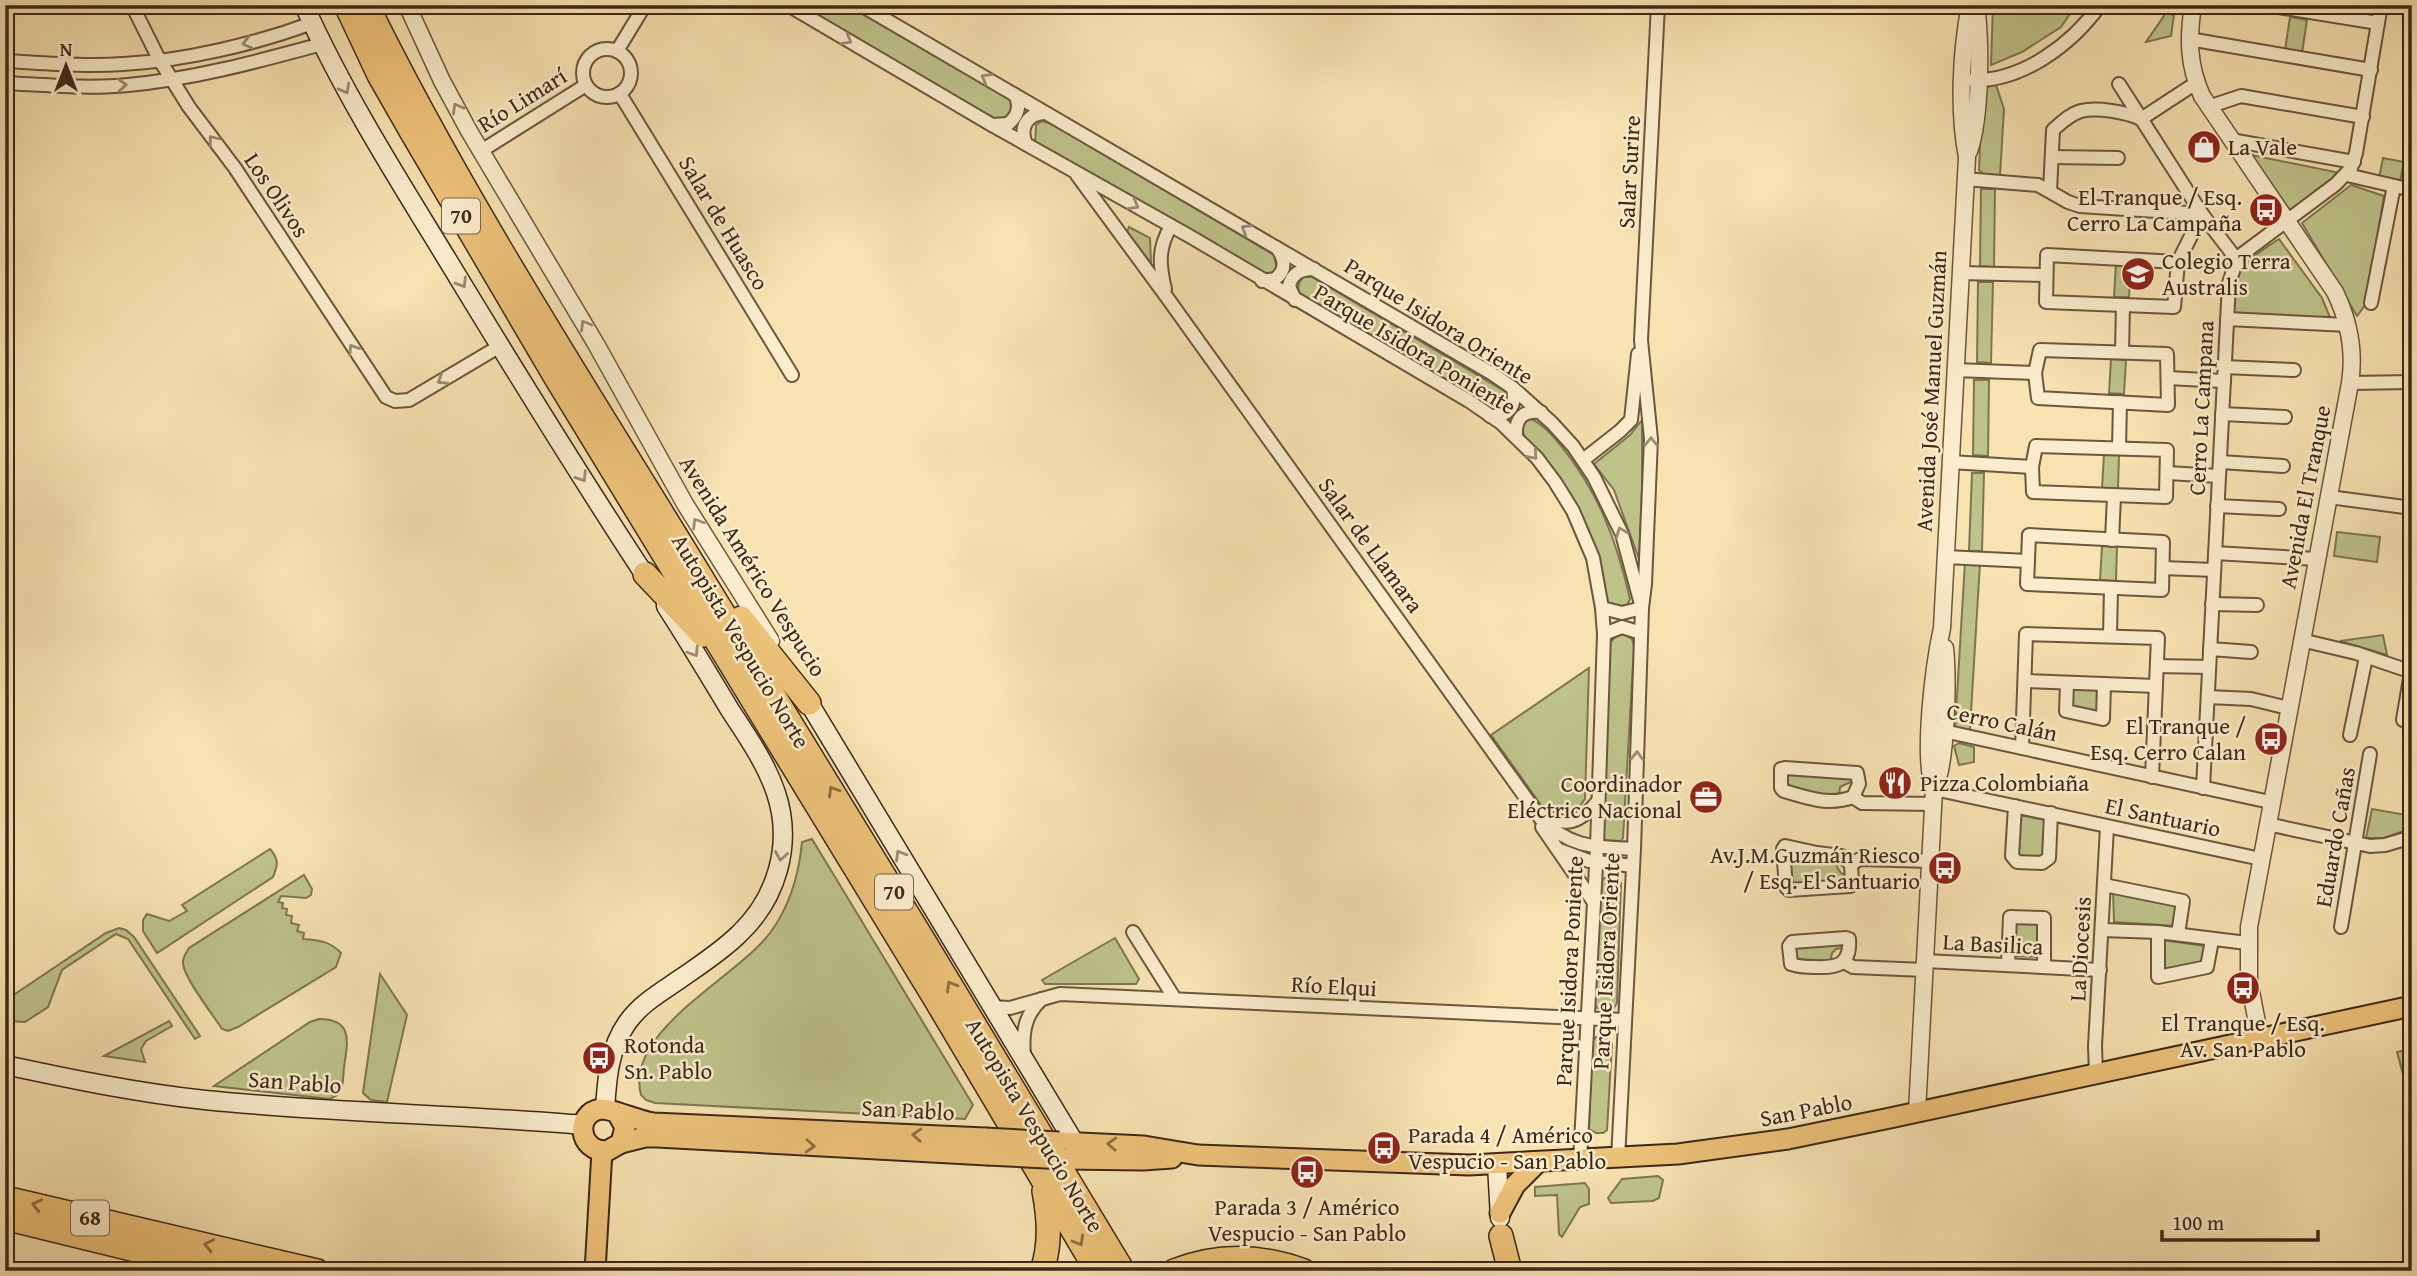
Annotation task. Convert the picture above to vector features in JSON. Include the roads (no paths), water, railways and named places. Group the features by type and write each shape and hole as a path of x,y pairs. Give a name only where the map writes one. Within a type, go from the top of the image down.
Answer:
{"highway":[{"name":"Autopista Vespucio Norte","path":"346,5 379,75 556,378 1036,1168 1116,1268"},
{"name":"Autopista Vespucio Norte","path":"368,5 428,122 494,236 1116,1268"},
{"path":"694,565 731,604 809,703"},
{"path":"645,574 733,666"},
{"path":"1036,1168 1043,1187 1047,1212 1042,1266"},
{"name":"68","path":"5,1198 317,1271"},
{"name":"68","path":"5,1218 220,1271"},
{"path":"1501,1225 1510,1271"},
{"path":"1175,1270 1214,1259 1247,1258 1278,1262 1304,1271"}],"main road":[{"path":"304,5 366,129 764,765 780,805 783,843 773,885 762,908 733,940 646,1003 626,1024 615,1043 610,1058 611,1111 625,1127 621,1143 612,1150 602,1151 588,1144 583,1135 583,1125 589,1115 611,1111"},
{"name":"Avenida Américo Vespucio","path":"809,703 1024,1060 1066,1150"},
{"name":"San Pablo","path":"621,1143 635,1138 657,1137 986,1147 1066,1150 1143,1160 1198,1155 1497,1165 1618,1159 1749,1145 1917,1112 2412,1006"},
{"name":"San Pablo","path":"5,1065 202,1100 305,1109 583,1125"},
{"name":"San Pablo","path":"611,1111 654,1124 986,1147"},
{"path":"595,1271 602,1151"},
{"path":"1501,1225 1515,1185 1537,1163"},
{"path":"1497,1165 1503,1271"}],"street":[{"name":"Los Olivos","path":"132,5 159,59 197,120 241,177 382,393 395,401 409,400 500,346"},
{"path":"617,51 645,5"},
{"name":"Parque Isidora Poniente","path":"788,5 1171,226 1490,416 1516,436 1548,471 1573,512 1593,558 1604,634 1597,847 1580,1161"},
{"name":"Parque Isidora Oriente","path":"861,5 1315,269 1513,388 1541,412 1583,460 1619,526 1642,608 1634,849 1618,1159"},
{"name":"Salar Surire","path":"1583,460 1631,420 1641,340 1658,5"},
{"name":"Avenida José Manuel Guzmán","path":"1917,1112 1934,797 1941,772 1937,729 1946,669 1942,628 1965,179 1967,157 1975,127 1965,39 1970,5"},
{"name":"Avenida José Manuel Guzmán","path":"1970,79 1979,32 1976,5"},
{"path":"1970,79 2003,77 2042,58 2069,40 2100,5"},
{"path":"2266,5 2378,23"},
{"path":"2119,84 2202,214 2237,260 2330,190 2347,174 2354,162 2381,5"},
{"name":"Avenida El Tranque","path":"2189,7 2190,62 2196,83 2208,107 2335,292 2348,326 2353,358 2270,802 2247,943 2249,981 2259,1038"},
{"name":"Avenida Américo Vespucio","path":"412,8 442,81 481,151 601,354 685,504 809,703"},
{"path":"5,61 122,64 236,46 284,34 312,23"},
{"path":"2189,39 2371,69"},
{"path":"5,83 105,86 172,79 322,44"},
{"path":"601,50 617,51 628,59 632,72 629,85 620,94 611,97 592,93 586,85 583,69 587,59 601,50"},
{"path":"2141,119 2196,83"},
{"name":"Río Limarí","path":"481,151 586,85"},
{"name":"Salar de Huasco","path":"620,94 792,375"},
{"path":"992,125 1003,125 1016,116 1018,105 1015,95"},
{"path":"2208,107 2241,96 2362,117"},
{"path":"2050,191 2053,130 2065,119 2081,111 2127,112 2141,119"},
{"path":"1026,144 1023,133 1026,123 1034,115 1044,113"},
{"path":"2231,140 2354,162"},
{"path":"2052,157 2118,158"},
{"name":"Salar de Llamara","path":"1075,171 1538,814 1569,840 1597,847 1634,849"},
{"path":"2347,174 2412,190"},
{"path":"1965,179 2033,184 2080,206 2202,214"},
{"path":"2371,303 2394,186"},
{"path":"2178,262 2047,254 2046,302 2174,307 2178,262 2202,214"},
{"name":"Salar de Llamara","path":"1166,296 1159,253 1171,226"},
{"path":"1262,281 1275,279 1282,272 1284,262 1278,248"},
{"name":"Cerro La Campana","path":"2203,788 2229,283 2237,260"},
{"path":"1295,300 1289,286 1293,276 1303,270 1315,269"},
{"path":"1960,273 2045,275"},
{"path":"2122,352 2123,305"},
{"path":"2227,319 2348,326"},
{"name":"Salar Surire","path":"1641,340 1651,439 1647,564 1642,608"},
{"path":"2040,350 2167,354 2168,405 2038,398 2035,373 2040,350"},
{"path":"1955,370 2035,373"},
{"path":"2168,379 2294,370"},
{"path":"2350,383 2412,383"},
{"path":"1490,416 1501,416 1511,408 1515,397 1513,388"},
{"path":"2119,448 2120,402"},
{"path":"1516,436 1516,424 1522,415 1531,411 1541,412"},
{"path":"2222,414 2285,417"},
{"path":"2036,446 2119,448 2167,450 2166,497 2033,492 2032,467 2036,446"},
{"path":"1950,462 2032,467"},
{"path":"2167,473 2283,466"},
{"path":"2112,540 2115,497"},
{"path":"2329,497 2412,508"},
{"path":"2217,506 2279,509"},
{"path":"2029,535 2163,542 2162,590 2027,584 2028,561 2029,535"},
{"path":"2215,553 2317,559"},
{"path":"1945,557 2028,561"},
{"path":"2163,568 2214,570"},
{"path":"2110,636 2112,588"},
{"path":"2213,604 2257,605"},
{"path":"1602,608 1622,613 1642,608"},
{"path":"1604,634 1622,628 1641,633"},
{"path":"2022,748 2026,634 2158,638 2152,777"},
{"path":"2301,640 2411,672 2403,720 2412,719"},
{"path":"2210,649 2251,652"},
{"path":"2350,734 2366,657"},
{"path":"2157,666 2209,667"},
{"path":"2025,681 2156,686"},
{"path":"2067,682 2066,711 2103,719 2104,684"},
{"path":"2208,697 2250,699 2288,708"},
{"name":"Cerro Calán","path":"1937,729 2270,802"},
{"name":"Eduardo Cañas","path":"2342,927 2371,754"},
{"name":"El Santuario","path":"1781,769 1857,773 1858,784 1853,797 1841,802 1820,801 1784,791 1781,788 1781,769"},
{"name":"El Santuario","path":"1853,797 1862,803 1934,797 2015,806 2261,859"},
{"path":"1538,814 1566,822 1584,816 1598,802"},
{"path":"2015,806 2012,856 2017,862 2042,863 2049,858 2051,813"},
{"name":"Salar de Llamara","path":"1538,814 1544,830 1594,901"},
{"path":"2267,824 2377,846 2412,837"},
{"name":"La Diocesis","path":"2096,1074 2095,1045 2107,827"},
{"path":"1785,846 1841,856 1851,864 1850,886 1789,890 1786,887 1783,849 1785,846"},
{"path":"1558,850 1596,862 1633,866"},
{"path":"1851,864 1860,859 1931,860"},
{"path":"2104,885 2183,901 2178,934"},
{"path":"2008,965 2010,917 2044,918 2044,967"},
{"path":"2102,930 2158,932 2247,943"},
{"path":"1133,932 1175,999"},
{"path":"2158,932 2158,977 2207,967 2212,940"},
{"name":"La Basilica","path":"1846,938 1849,939 1850,951 1844,962 1832,967 1797,967 1791,964 1789,946 1792,942 1846,938"},
{"name":"La Basilica","path":"1844,962 1853,967 2008,965 2100,970"},
{"name":"Río Elqui","path":"991,1007 1010,1008 1060,994 1624,1020"},
{"path":"1024,1060 1025,1024 1030,1012 1042,999"}],"place":[{"name":"La Vale","path":"2204,147"},
{"name":"El Tranque / Esq. Cerro La Campaña","path":"2266,210"},
{"name":"Colegio Terra Australis","path":"2138,274"},
{"name":"El Tranque / Esq. Cerro Calan","path":"2271,739"},
{"name":"Pizza Colombiaña","path":"1895,783"},
{"name":"Coordinador Eléctrico Nacional","path":"1706,797"},
{"name":"Av.J.M.Guzmán Riesco / Esq. El Santuario","path":"1945,868"},
{"name":"El Tranque / Esq. Av. San Pablo","path":"2243,988"},
{"name":"Rotonda Sn. Pablo","path":"599,1058"},
{"name":"Parada 4 / Américo Vespucio - San Pablo","path":"1384,1148"},
{"name":"Parada 3 / Américo Vespucio - San Pablo","path":"1307,1172"}]}
